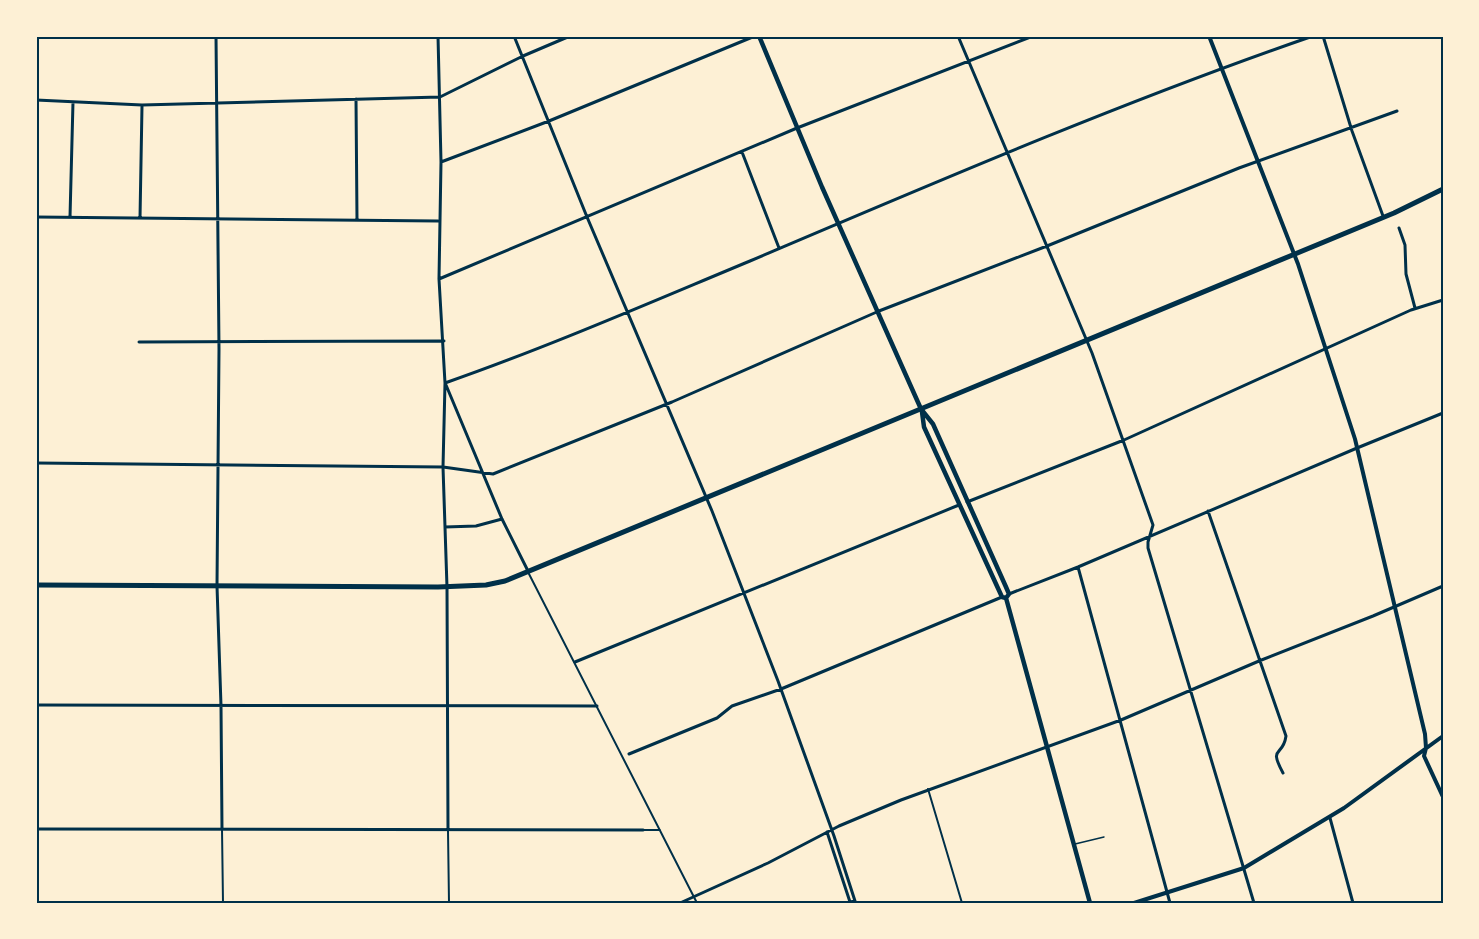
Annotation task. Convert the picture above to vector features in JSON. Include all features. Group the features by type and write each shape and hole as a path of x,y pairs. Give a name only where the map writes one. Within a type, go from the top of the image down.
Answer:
{"main road":[{"path":"757,36 921,409 924,427 959,505 1006,596"},
{"path":"36,585 447,586 496,584 1293,255 1384,217 1443,189"},
{"path":"921,409 933,424 1006,596 1090,903"}],"street":[{"path":"216,36 217,586 223,903"},
{"path":"438,36 441,162 438,279 444,341 445,383 443,467 447,586 449,903"},
{"path":"514,36 587,217 707,498 781,689 855,902 850,902 827,832"},
{"path":"36,100 142,105 440,97 522,56 570,36"},
{"path":"441,162 549,121 757,36"},
{"path":"958,36 1087,340 1124,440 1153,525 1148,548 1254,903"},
{"path":"438,279 797,128 1033,36"},
{"path":"1209,36 1259,161 1293,255 1326,348 1357,448 1425,734 1424,756 1443,797"},
{"path":"445,383 628,312 1008,153 1221,68 1313,36"},
{"path":"1323,36 1352,129 1384,217"},
{"path":"356,99 357,220"},
{"path":"70,217 73,101"},
{"path":"140,218 142,105"},
{"path":"36,463 443,467 493,474 666,405 879,311 1259,161 1397,111"},
{"path":"742,152 779,248"},
{"path":"36,217 438,221"},
{"path":"1399,228 1405,245 1406,274 1415,309"},
{"path":"967,502 1124,440 1326,348 1415,309 1443,300"},
{"path":"139,342 444,341"},
{"path":"445,383 502,519 698,903"},
{"path":"624,757 717,718 732,706 781,689 1078,567 1443,413"},
{"path":"575,663 959,505"},
{"path":"1208,511 1286,736 1285,743 1277,751 1275,759 1283,773"},
{"path":"445,527 476,526 502,519"},
{"path":"1078,567 1170,903"},
{"path":"680,903 768,863 831,830 928,789 1121,720 1259,660 1394,608 1443,586"},
{"path":"36,705 597,706"},
{"path":"1134,903 1244,868 1330,818 1443,736"},
{"path":"928,789 962,903"},
{"path":"1330,818 1353,903"},
{"path":"36,829 660,830"}],"lane":[{"path":"1075,844 1104,837"}]}
